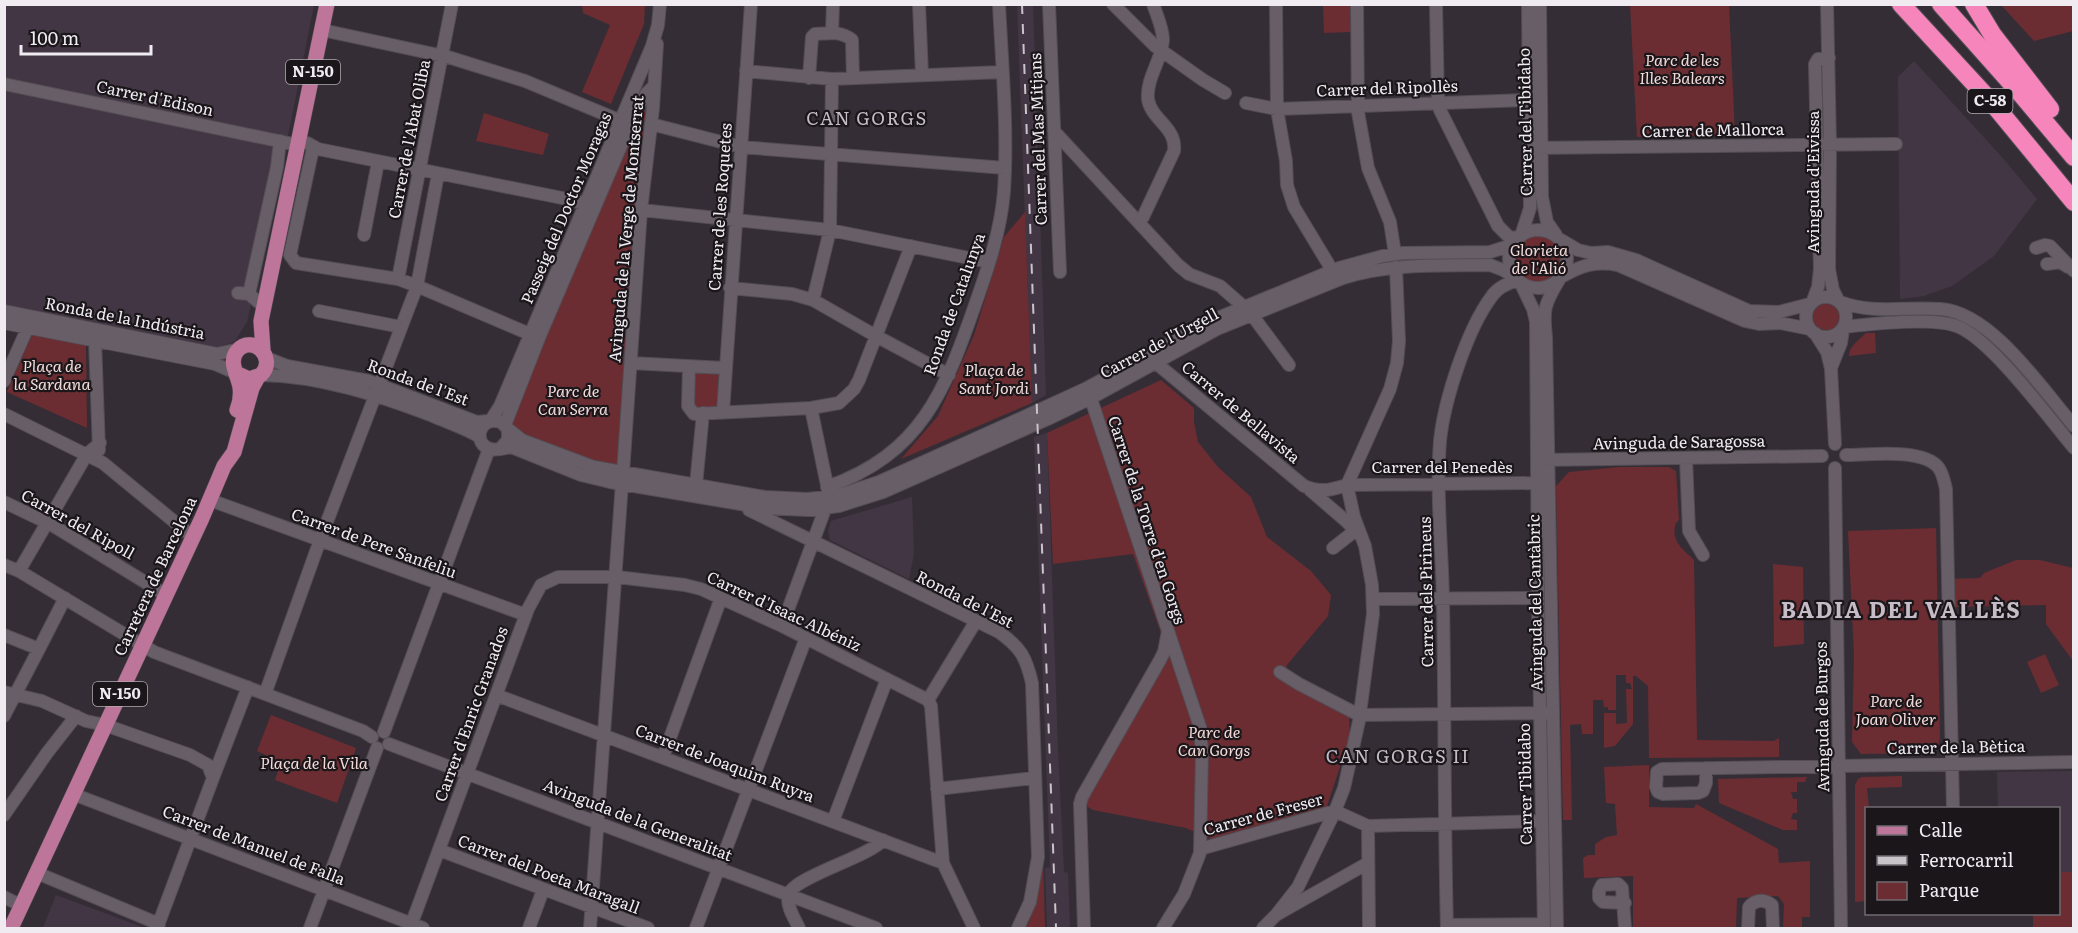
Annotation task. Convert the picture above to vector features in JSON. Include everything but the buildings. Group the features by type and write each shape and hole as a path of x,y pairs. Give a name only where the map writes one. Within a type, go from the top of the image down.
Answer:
{"highway":[{"name":"C-58","path":"1901,4 1995,106 2073,202"},
{"name":"C-58","path":"1941,4 2022,95 2073,158"},
{"path":"1974,4 1999,43 2073,139"}],"main road":[{"name":"N-150","path":"224,466 234,452 252,388 267,366 263,314 288,194 307,146 327,4"},
{"name":"N-150","path":"224,466 226,445 239,405 240,389 233,360 263,314"},
{"path":"240,349 251,345 265,354"},
{"path":"236,373 245,378 260,376"},
{"name":"Carretera de Barcelona","path":"11,928 224,466"}],"street":[{"name":"Carrer de l'Abat Oliba","path":"398,279 452,4"},
{"name":"Passeig del Doctor Moragas","path":"489,421 498,411 535,335 589,206 652,46 658,25 660,4"},
{"name":"Carrer de les Roquetes","path":"723,412 724,368 751,4"},
{"path":"832,33 833,4"},
{"path":"919,4 922,75"},
{"name":"Ronda de Catalunya","path":"828,498 904,441 932,408 949,375 989,262 998,229 1005,168 999,4"},
{"name":"Carrer del Mas Mitjans","path":"1049,4 1060,272"},
{"path":"1113,4 1161,50 1225,93"},
{"path":"1139,222 1175,143 1170,130 1151,107 1148,98 1149,85 1163,41 1162,30 1153,4"},
{"path":"1276,4 1277,109 1286,161 1287,185 1294,207 1329,265 1330,272"},
{"path":"1263,928 1298,887 1344,788 1359,715 1373,614 1373,598 1364,543 1354,517 1347,484 1390,389 1397,363 1399,341 1396,261 1390,222 1368,168 1358,112 1357,4"},
{"path":"1436,4 1438,103 1459,151 1498,226 1509,237 1518,238"},
{"name":"Carrer del Tibidabo","path":"1528,4 1529,100 1535,148 1547,222 1558,238"},
{"name":"Carrer del Tibidabo","path":"1518,238 1530,208 1535,148 1540,4"},
{"path":"1827,4 1829,60"},
{"name":"Avinguda de la Verge de Montserrat","path":"590,928 606,735 641,210 653,108 658,25"},
{"path":"322,30 442,56 525,81 621,122"},
{"path":"809,78 812,37 815,34 832,33 847,35 852,40 853,78"},
{"name":"Avinguda d'Eivissa","path":"1811,304 1818,287 1820,269 1815,64 1818,59 1829,60 1830,269 1833,290 1839,301"},
{"path":"746,70 832,79 1002,72"},
{"path":"813,300 830,230 832,79"},
{"name":"Carrer d'Edison","path":"4,84 589,206"},
{"name":"Passeig del Doctor Moragas","path":"589,206 639,106 654,86"},
{"name":"Carrer del Ripollès","path":"1246,103 1277,109 1529,100"},
{"path":"639,106 645,102 653,108"},
{"path":"651,124 741,147 1005,168"},
{"path":"1054,131 1184,270 1195,277 1220,286 1247,311 1289,365"},
{"path":"263,314 243,293 254,272 277,167 280,141"},
{"name":"Carrer de Mallorca","path":"1535,148 1896,144"},
{"path":"307,146 310,161 290,255 296,263 398,279 535,335"},
{"path":"364,235 378,162"},
{"path":"265,694 320,540 417,286 438,174"},
{"path":"269,203 288,194"},
{"path":"641,210 830,230 989,262"},
{"path":"2058,429 2072,421 2010,350 1974,319 1964,314 1941,309 1871,310 1830,297 1822,297 1811,304 1779,312 1749,311 1636,260 1608,252 1591,253 1578,250 1540,230 1532,230 1518,238 1509,256 1512,272 1518,280 1536,288 1552,285 1586,264 1607,263 1618,265 1745,321 1759,324 1780,323 1830,337 1843,328 1872,323 1940,323 1959,327 1983,344 1999,360 2073,448"},
{"name":"Carrer de l'Urgell","path":"1089,393 1205,323 1396,261 1490,252 1509,246 1518,238"},
{"path":"1558,238 1568,258 1561,278"},
{"path":"689,367 688,406 694,414 811,408 839,403 854,389 911,246"},
{"path":"2036,248 2050,246 2073,271"},
{"name":"Carrer de l'Urgell","path":"828,498 856,502 883,492 1156,363 1247,311 1330,272 1360,261 1494,266 1518,280"},
{"path":"2047,264 2060,262 2073,271"},
{"path":"254,272 270,283"},
{"name":"Avinguda del Cantàbric","path":"1557,928 1547,713 1543,460 1545,307 1561,278"},
{"name":"Carrer Tibidabo","path":"1518,280 1533,309 1536,322 1543,460 1537,483 1538,598 1547,713 1542,821 1544,926"},
{"name":"Carrer dels Pirineus","path":"1447,927 1440,441 1452,387 1466,346 1492,295 1500,288 1518,280"},
{"path":"730,288 792,294 813,300 949,375"},
{"path":"1831,369 1841,343 1846,314 1839,301"},
{"path":"1811,304 1806,317 1812,331 1827,352 1831,369 1835,444"},
{"name":"Ronda de la Indústria","path":"4,310 217,354 240,349"},
{"path":"319,311 401,327"},
{"name":"Ronda de la Indústria","path":"4,323 215,364 236,373"},
{"path":"4,381 28,327"},
{"name":"Passeig del Doctor Moragas","path":"506,427 535,335"},
{"path":"95,340 100,458 103,463"},
{"name":"Ronda de l'Est","path":"265,354 287,366 356,377 376,390 480,437"},
{"path":"631,363 724,368"},
{"name":"Carrer de Bellavista","path":"1156,363 1356,530 1364,543"},
{"name":"Ronda de l'Est","path":"260,376 290,377 376,390 477,422 489,421"},
{"name":"Carrer de la Torre d'en Gorgs","path":"1084,928 1080,804 1164,652 1168,630 1089,393"},
{"path":"782,626 828,498 811,408"},
{"path":"696,485 704,413"},
{"path":"4,414 103,463 193,537"},
{"path":"310,928 438,584 494,449 508,440 506,427 499,421 489,421 482,427 480,437 484,445 494,449"},
{"name":"Ronda de l'Est","path":"506,427 522,440 623,478 734,503 793,510 828,498"},
{"path":"20,571 87,454 100,443"},
{"path":"1835,444 1842,448 1846,455 1844,462 1835,468 1825,464 1822,456 1827,446 1835,444"},
{"name":"Ronda de l'Est","path":"494,449 511,447 581,475 696,485 765,497 828,498"},
{"path":"1846,455 1905,454 1925,458 1938,468 1943,477 1946,489 1953,807"},
{"name":"Avinguda de Saragossa","path":"1543,460 1822,456"},
{"path":"1686,458 1689,531 1703,555"},
{"name":"Avinguda de Burgos","path":"1835,468 1841,928"},
{"name":"Carrer del Penedès","path":"1347,484 1537,483"},
{"name":"Carrer de Bellavista","path":"1304,486 1323,492 1347,484"},
{"name":"Carrer de Pere Sanfeliu","path":"210,500 526,615"},
{"name":"Carrer del Ripoll","path":"4,502 48,523 166,594"},
{"name":"Ronda de l'Est","path":"734,503 999,632 1016,645 1027,661 1032,683 1038,857 1029,902 1018,928"},
{"path":"1333,549 1356,530"},
{"name":"Avinguda de la Generalitat","path":"4,565 20,571 154,652 876,928"},
{"name":"Carrer d'Enric Granados","path":"415,927 439,850 533,598 541,585 558,577 617,577"},
{"name":"Carrer d'Isaac Albéniz","path":"617,577 701,589 782,626 928,700"},
{"path":"4,716 10,694 39,649 65,598"},
{"path":"663,757 721,598"},
{"path":"1373,598 1538,598"},
{"path":"974,928 943,863 931,706 928,700 976,621"},
{"path":"1163,928 1193,875 1200,849 1202,753 1200,727 1168,630"},
{"path":"4,635 39,649"},
{"path":"696,928 806,638"},
{"path":"1157,665 1168,657 1181,669"},
{"path":"1280,672 1359,715 1547,713"},
{"path":"833,821 887,679"},
{"path":"37,873 158,926 248,687"},
{"path":"10,694 42,701 93,723 105,725 190,755 208,765 213,778"},
{"name":"Carrer de Joaquim Ruyra","path":"496,695 943,863"},
{"path":"4,815 76,716"},
{"name":"Carrer de la Bètica","path":"1706,768 2073,762"},
{"path":"937,789 1034,778"},
{"name":"Carrer de Manuel de Falla","path":"74,794 415,927"},
{"path":"1335,811 1368,825 1542,821"},
{"name":"Carrer de Freser","path":"1200,849 1335,811"},
{"path":"1368,825 1369,928"},
{"path":"799,928 789,906 788,895 799,883 872,849 883,840"},
{"name":"Carrer del Poeta Maragall","path":"439,850 648,928"},
{"path":"1276,915 1368,863"},
{"path":"529,928 543,890"},
{"path":"1748,928 1749,907 1757,901 1766,901 1772,905 1773,928"},
{"path":"1625,903 1625,928"},
{"path":"1447,927 1544,926"}],"shaded area":[{"path":"4,5 314,5 247,322 235,341 217,348 5,310"},
{"path":"1017,5 1033,5 1046,395 1032,403"},
{"path":"1914,61 2037,199 1994,256 1952,286 1924,296 1900,299 1898,77"},
{"path":"1047,433 1058,750 1064,872 1068,873 1070,928 1047,928 1045,868 1050,867 1034,437"},
{"path":"912,497 914,554 909,579 830,540 828,531 831,521"},
{"path":"2073,771 2073,872 2062,872 2062,881 2060,881 2060,807 1998,807 1997,772"},
{"path":"56,895 145,928 43,928"}],"green space":[{"path":"582,5 645,5 644,24 611,104 582,92 610,25 583,13"},
{"path":"1323,5 1350,5 1351,32 1324,33"},
{"name":"Parc de les Illes Balears","path":"1630,5 1729,5 1735,135 1637,137"},
{"path":"2001,5 2073,5 2073,31 2034,41"},
{"name":"Parc de Can Serra","path":"641,109 646,109 649,116 618,467 575,456 546,444 532,438 510,422"},
{"path":"484,113 549,134 543,155 476,141"},
{"name":"Plaça de Sant Jordi","path":"1025,212 1032,403 901,459 938,416 974,335 1004,237"},
{"name":"Glorieta de l'Alió","path":"1534,235 1544,235 1556,242 1563,254 1563,264 1556,276 1544,283 1534,283 1519,272 1515,264 1515,254 1526,239"},
{"path":"1826,304 1835,308 1839,317 1835,326 1826,330 1817,326 1813,317 1817,308"},
{"path":"1866,333 1875,333 1876,353 1849,356 1853,346"},
{"name":"Plaça de la Sardana","path":"32,335 86,345 87,428 7,392"},
{"path":"694,370 719,372 718,409 695,408 692,404"},
{"name":"Parc de Can Gorgs","path":"1161,380 1194,408 1198,442 1218,467 1251,497 1267,537 1311,571 1331,595 1328,616 1287,665 1283,681 1349,715 1350,737 1327,806 1211,839 1186,828 1093,810 1076,800 1155,662 1162,636 1133,554 1053,564 1047,433"},
{"path":"1620,467 1669,467 1676,471 1679,520 1675,529 1676,539 1694,560 1697,740 1774,741 1779,738 1779,757 1649,758 1648,686 1636,676 1633,676 1633,724 1615,746 1604,748 1604,713 1616,713 1616,724 1627,723 1626,689 1632,689 1630,683 1626,683 1626,675 1616,675 1616,710 1608,710 1608,707 1604,707 1603,700 1593,700 1593,734 1582,734 1581,724 1570,725 1572,820 1563,820 1556,486 1569,472"},
{"name":"Parc de Joan Oliver","path":"1936,528 1940,737 1938,748 1931,753 1861,754 1852,742 1854,655 1848,531"},
{"path":"2016,560 2040,560 2073,568 2073,661 2046,624 2046,605 1949,607 1948,579 1980,578 1984,573"},
{"path":"1773,564 1803,567 1804,644 1774,647"},
{"path":"2045,654 2059,685 2041,693 2027,662"},
{"name":"Plaça de la Vila","path":"271,715 356,748 337,803 275,780 281,762 257,751"},
{"path":"1649,765 1649,807 1694,808 1696,804 1778,849 1779,863 1810,861 1810,917 1802,917 1802,928 1783,928 1784,904 1778,896 1737,898 1736,928 1633,928 1633,876 1584,878 1583,858 1595,855 1595,844 1606,837 1617,835 1615,804 1606,803 1604,767"},
{"path":"1902,776 1902,787 1867,788 1869,807 1865,807 1865,901 1855,902 1855,785 1862,777"},
{"path":"1807,777 1805,782 1797,782 1797,792 1791,792 1793,799 1797,799 1797,813 1793,813 1791,819 1797,820 1797,830 1783,830 1719,803 1718,779"},
{"path":"1043,850 1045,928 1025,928 1029,922"},
{"path":"2061,872 2073,872 2073,928 2033,928 2033,915 2060,915"}],"railway":[{"path":"1022,4 1056,928"}],"district":[{"name":"CAN GORGS","path":"867,119"},
{"name":"BADIA DEL VALLÈS","path":"1901,610"},
{"name":"CAN GORGS II","path":"1398,757"}]}
